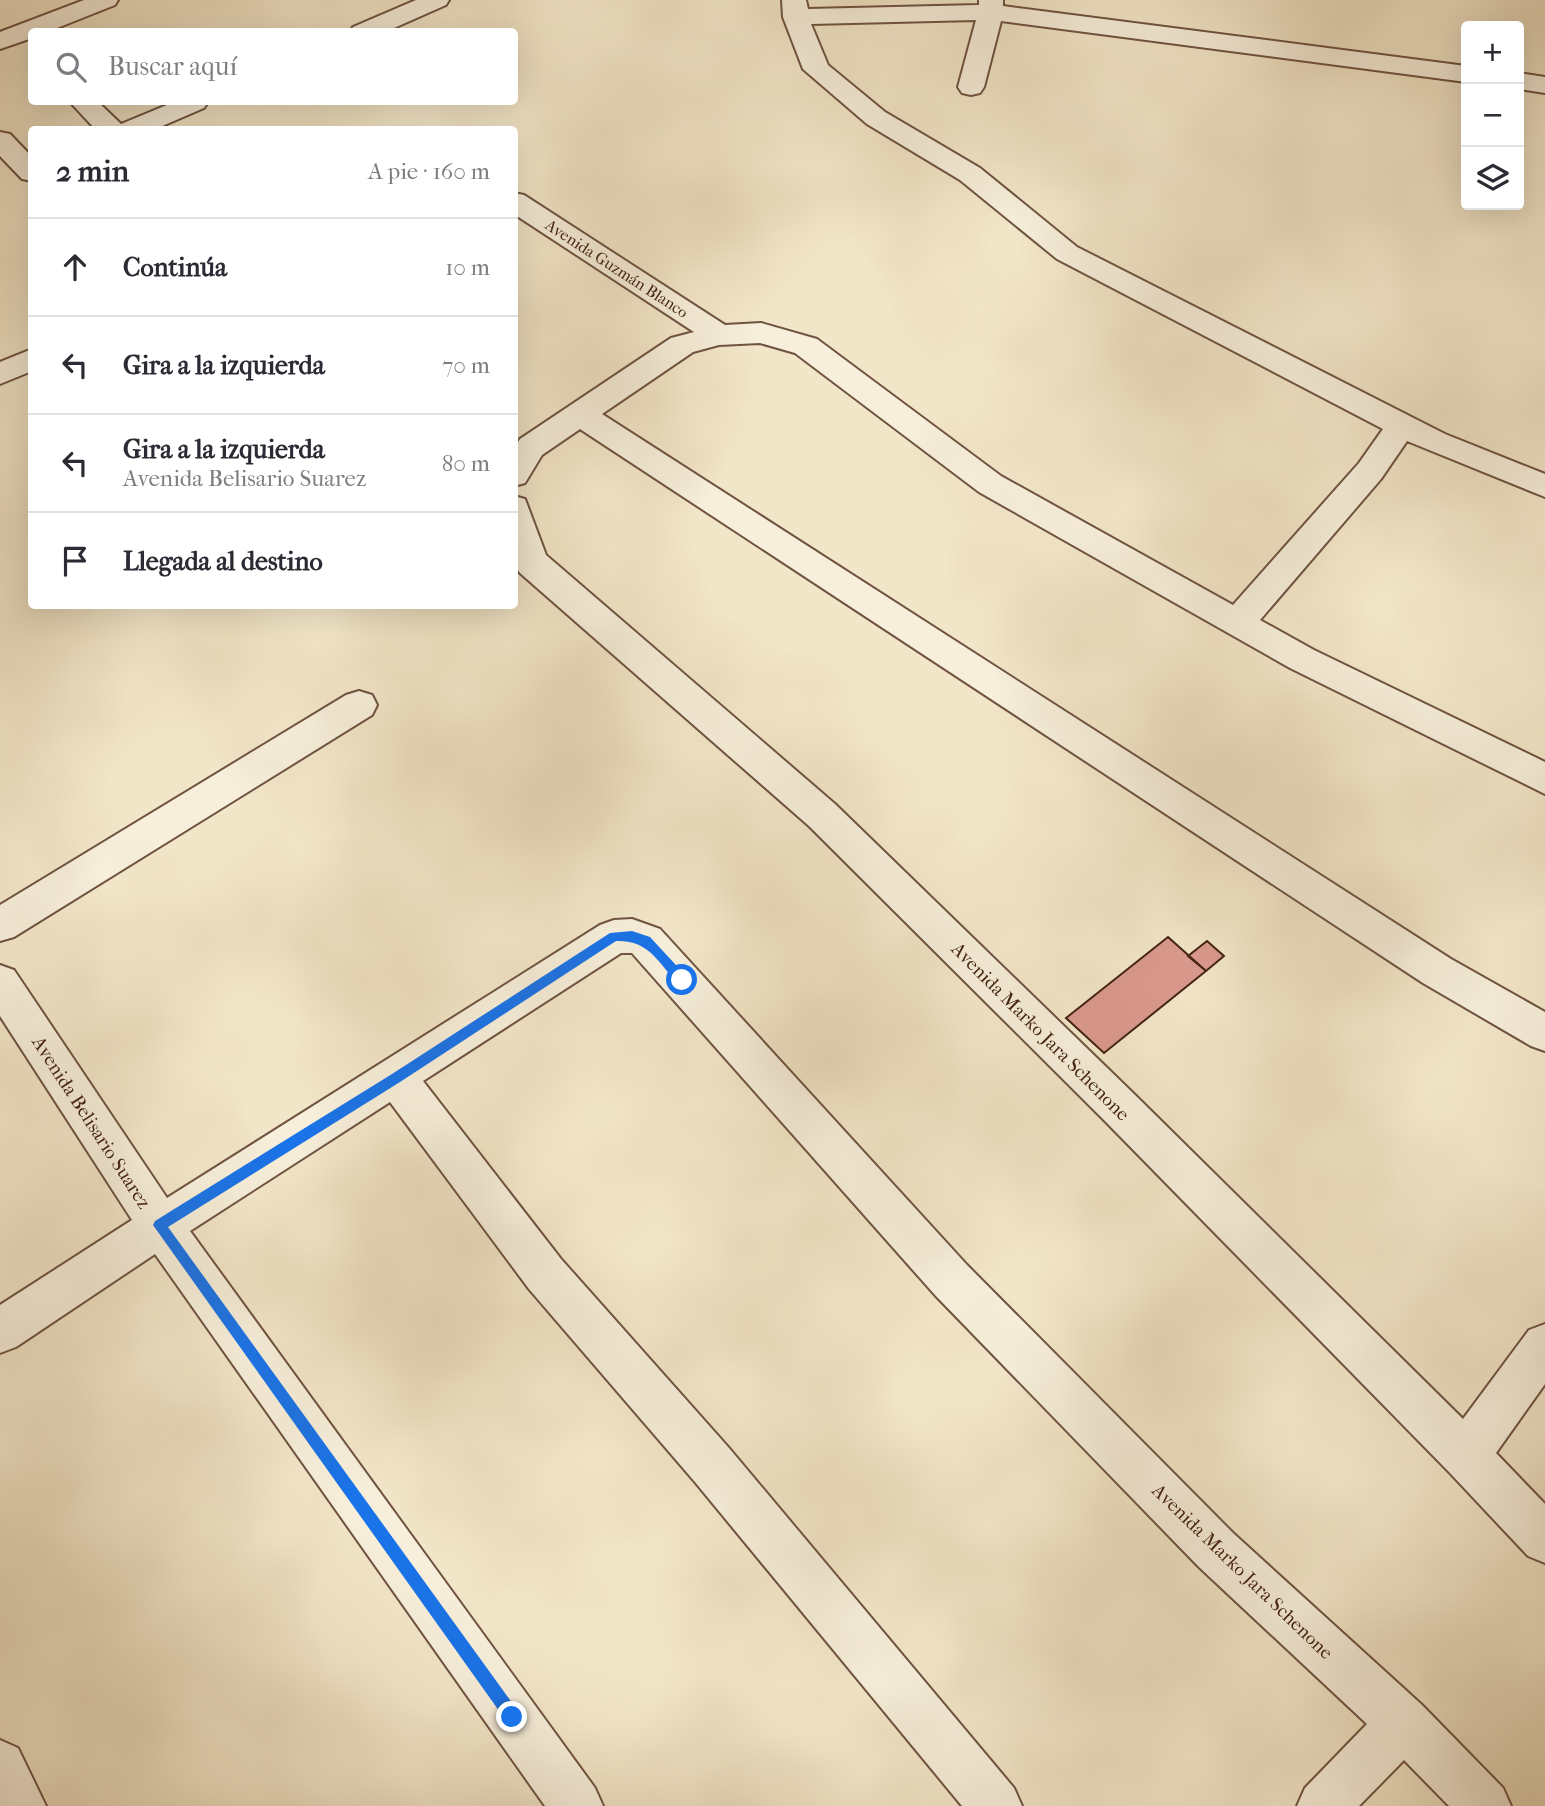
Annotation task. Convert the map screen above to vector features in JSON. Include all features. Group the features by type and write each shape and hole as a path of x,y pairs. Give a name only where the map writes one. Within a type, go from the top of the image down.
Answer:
{"street":[{"path":"36,28 106,0"},
{"path":"371,28 437,0"},
{"path":"971,87 991,6"},
{"path":"1461,73 991,6 795,9 816,69 876,118 970,174 1067,253 1434,442 1545,486"},
{"path":"11,38 28,31"},
{"path":"1524,82 1545,85"},
{"path":"86,105 108,126"},
{"path":"138,126 188,105"},
{"path":"0,141 26,174"},
{"name":"Avenida Guzmán Blanco","path":"518,204 719,335"},
{"path":"518,468 531,447 682,345 719,335 761,333 806,346 990,484 1302,659 1545,779"},
{"path":"0,374 28,361"},
{"path":"580,414 1437,971 1545,1032"},
{"path":"1237,623 1370,471 1402,424"},
{"path":"518,528 523,555"},
{"name":"Avenida Marko Jara Schenone","path":"523,555 822,815 1119,1107 1466,1455 1545,1539"},
{"path":"0,925 359,705"},
{"name":"Avenida Marko Jara Schenone","path":"396,1078 614,937 632,936 646,940 951,1280 1216,1550 1404,1723 1485,1806"},
{"name":"Avenida Belisario Suarez","path":"0,982 160,1225 577,1806"},
{"path":"0,1331 160,1225 396,1078 545,1274 712,1465 996,1806"},
{"path":"1466,1455 1545,1346"},
{"path":"1323,1806 1404,1723"},
{"path":"0,1766 20,1806"}],"building":[{"path":"1168,937 1206,971 1104,1053 1066,1018"},
{"path":"1207,941 1224,956 1206,971 1188,956"}],"route":[{"path":"512,1717 160,1225 396,1078 614,937 632,936 646,940 682,980"}]}
